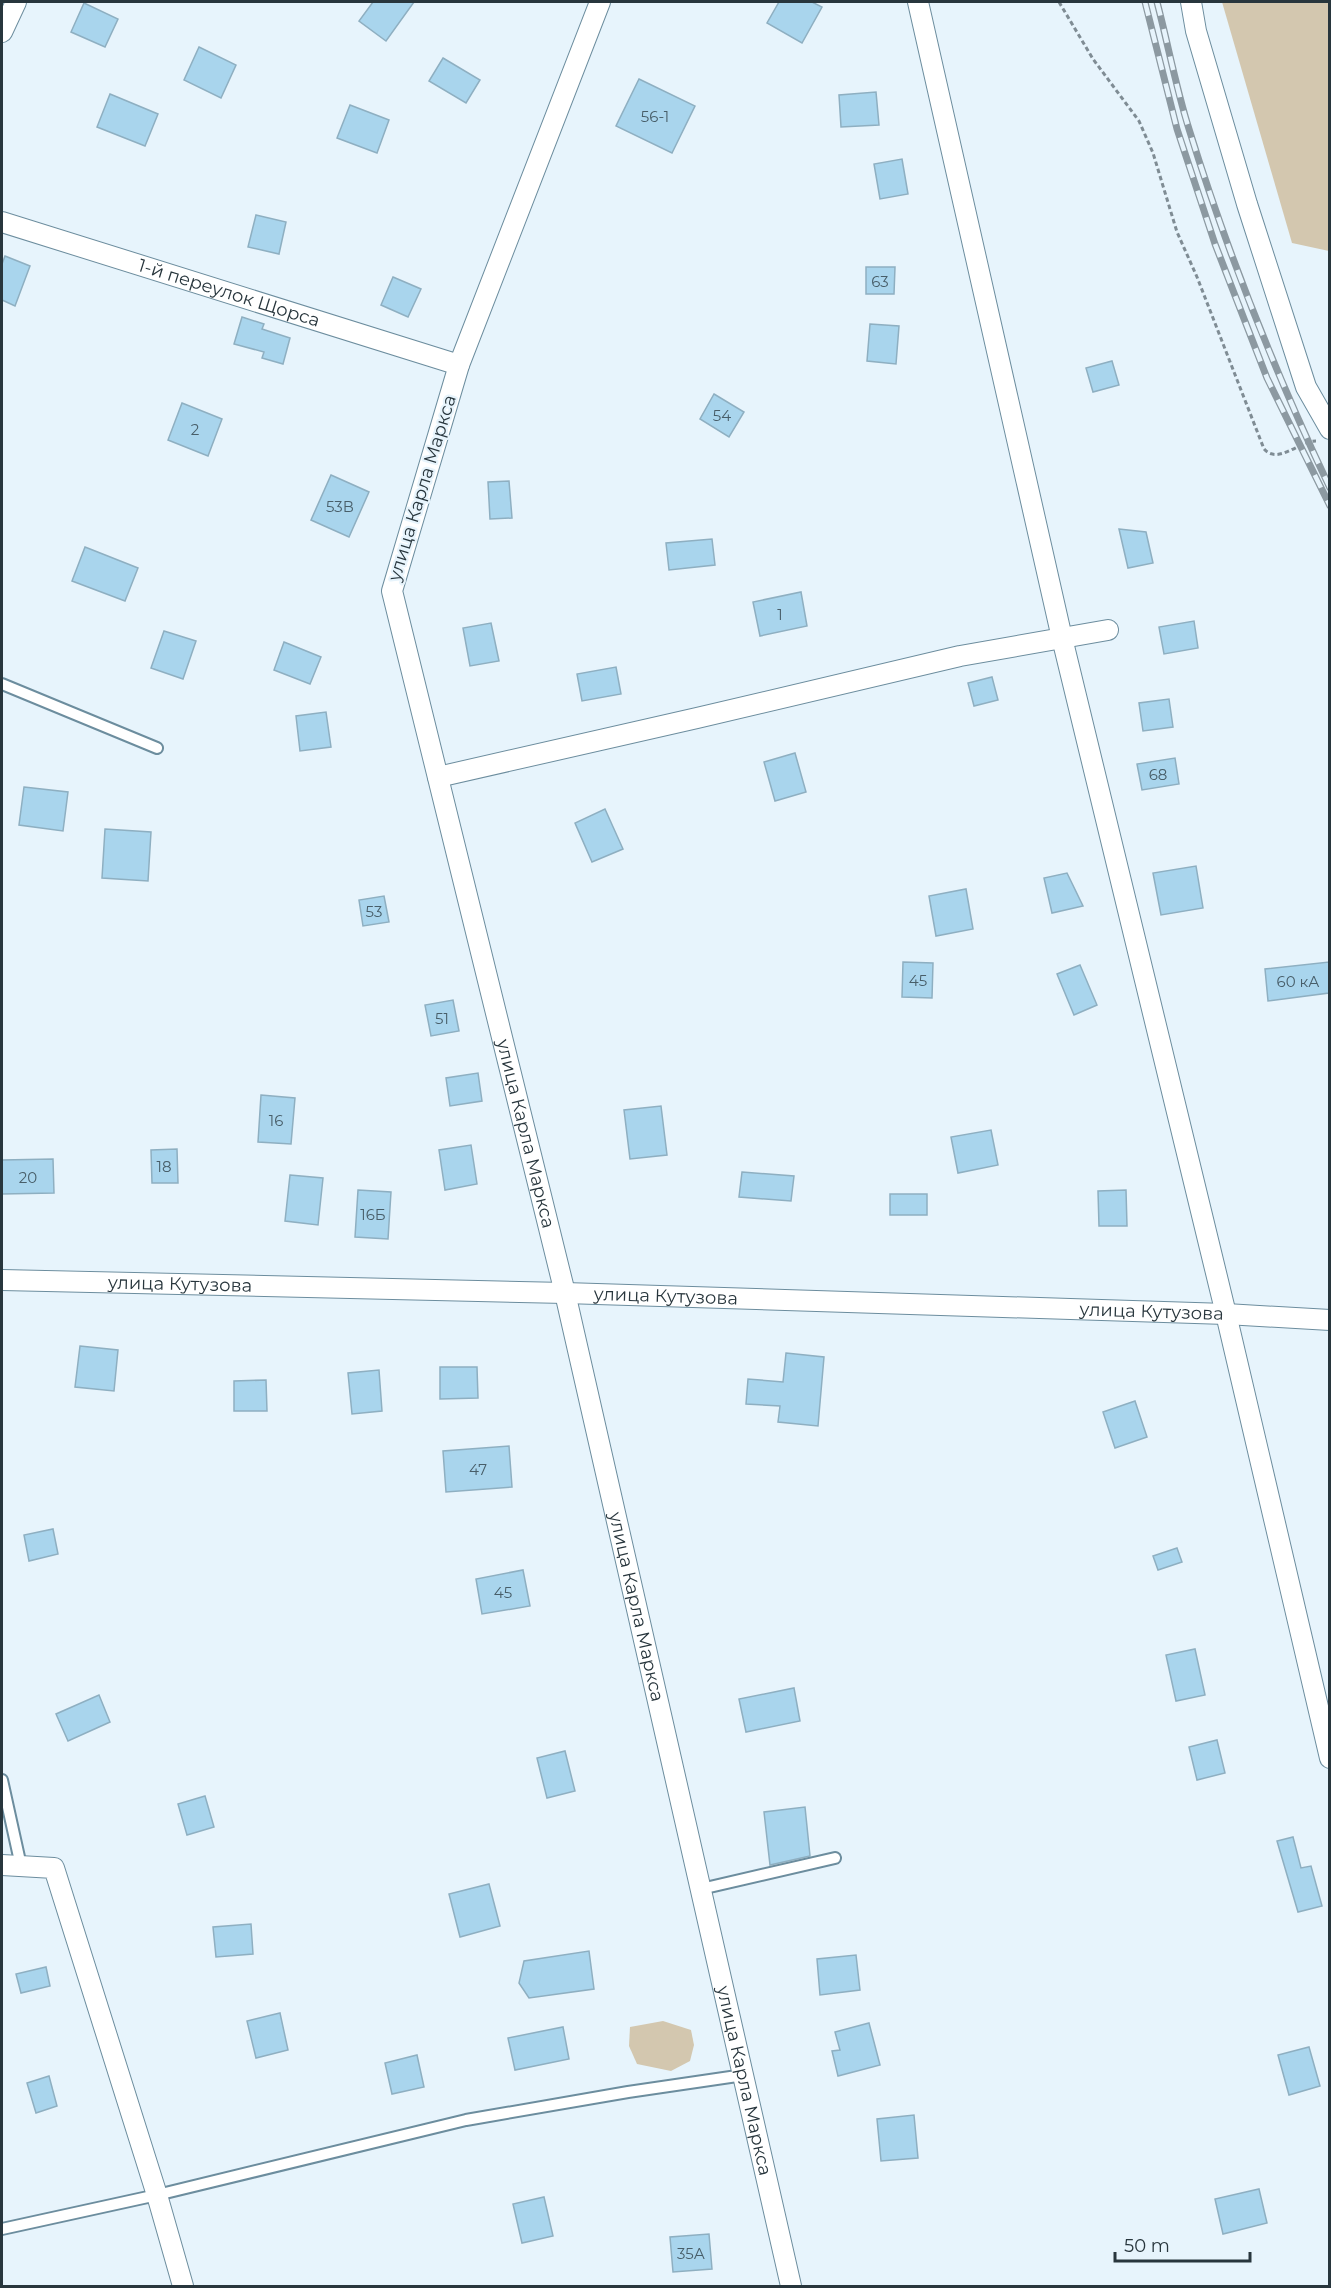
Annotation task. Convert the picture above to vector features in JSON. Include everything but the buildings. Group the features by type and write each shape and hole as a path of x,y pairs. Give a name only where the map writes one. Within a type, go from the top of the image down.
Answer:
{"street":[{"path":"2,32 16,2"},
{"name":"улица Карла Маркса","path":"600,2 459,365 392,591 565,1293 791,2286"},
{"path":"918,2 1062,638 1226,1314 1329,1758"},
{"path":"1191,2 1196,31 1251,215 1306,387 1327,435"},
{"name":"1-й переулок Щорса","path":"2,222 459,365"},
{"path":"438,777 960,656 1108,630"},
{"name":"улица Кутузова","path":"2,1280 565,1293 1226,1314 1329,1320"},
{"path":"2,1865 54,1868 157,2195 183,2286"}],"lane":[{"path":"2,684 157,748"},
{"path":"2,1780 21,1866"},
{"path":"701,1889 835,1858"},
{"path":"2,2229 157,2195 466,2120 628,2091 744,2075"}],"path":[{"path":"1059,2 1093,59 1139,121 1153,153 1177,232 1197,277 1264,449 1276,456 1327,435"}],"shaded area":[{"path":"1222,2 1329,2 1329,251 1292,243"},
{"path":"663,2021 691,2030 694,2045 690,2061 671,2071 637,2064 629,2046 630,2027"}],"railway":[{"path":"1145,2 1177,129 1215,244 1267,378 1330,506"},
{"path":"1157,2 1184,113 1219,221 1271,356 1330,488"}]}
